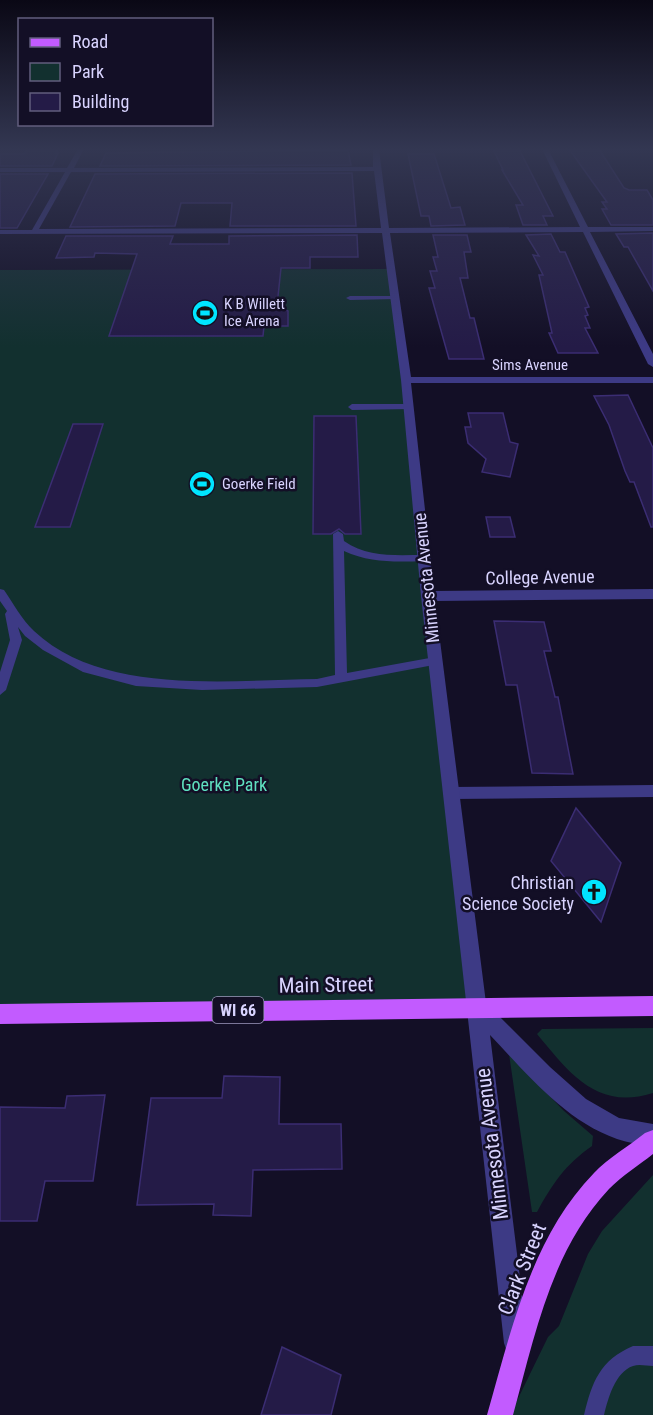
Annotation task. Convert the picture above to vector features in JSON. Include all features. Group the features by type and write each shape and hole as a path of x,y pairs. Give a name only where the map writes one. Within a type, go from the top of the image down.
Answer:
{"main road":[{"name":"Main Street","path":"0,1014 653,1006"},
{"name":"Clark Street","path":"500,1415 530,1308 547,1263 571,1217 603,1179 653,1141"}],"street":[{"path":"34,232 44,215"},
{"name":"Minnesota Avenue","path":"383,215 406,380 435,661 517,1353"},
{"path":"580,215 653,363"},
{"path":"0,232 653,229"},
{"name":"Sims Avenue","path":"406,380 653,380"},
{"name":"College Avenue","path":"428,596 653,594"},
{"path":"476,1007 557,1087 589,1113 618,1129 653,1135"}],"lane":[{"path":"351,298 394,298"},
{"path":"352,407 409,407"},
{"path":"341,679 338,538 346,549 370,557 424,558"},
{"path":"3,597 29,633 47,647 71,662 110,677 136,682 202,685 307,683 341,679 435,661"},
{"path":"0,690 15,640 15,628 3,597"},
{"path":"451,793 653,791"},
{"path":"594,1415 604,1383 617,1365 634,1356 653,1356"}],"green space":[{"name":"Goerke Park","path":"390,269 476,1007 0,1014 0,270"},
{"path":"653,1028 653,1093 633,1097 615,1097 586,1084 561,1062 537,1034 542,1029"},
{"path":"509,1054 564,1111 593,1136 592,1146 560,1175 537,1212 532,1212"},
{"path":"653,1175 653,1415 510,1415 548,1337 559,1326 588,1254 602,1231"}],"building":[{"path":"0,215 24,215 17,228 0,228"},
{"path":"76,215 178,215 175,226 70,227"},
{"path":"231,215 355,215 356,226 230,226"},
{"path":"462,215 465,225 431,226 429,216 421,216"},
{"path":"520,215 553,216 543,216 547,225 523,225"},
{"path":"605,215 653,215 653,225 611,225"},
{"path":"653,233 653,291 628,247 624,247 616,234"},
{"path":"551,234 560,252 565,252 589,307 585,308 588,315 585,316 590,328 585,328 598,353 558,353 549,333 552,333 539,275 543,275 533,255 539,256 526,235"},
{"path":"357,235 358,257 310,257 310,268 281,268 277,306 288,311 288,326 264,326 263,336 109,336 137,254 95,253 94,257 56,258 66,236 173,236 170,244 229,244 229,236"},
{"path":"433,235 467,235 471,252 464,252 468,278 460,278 470,318 474,318 484,359 449,359 429,288 435,288 430,271 437,271 433,257 438,257"},
{"path":"628,395 653,448 653,527 651,527 634,482 630,482 625,471 609,425 594,396"},
{"path":"468,413 503,413 510,442 518,444 510,477 482,472 486,459 468,443 465,427 471,427"},
{"path":"314,416 356,416 361,534 345,534 339,529 331,534 313,534"},
{"path":"73,424 103,424 70,527 35,527"},
{"path":"486,517 510,517 515,537 490,537"},
{"path":"494,621 544,622 551,651 544,651 555,697 558,697 573,774 532,773 517,685 506,685"},
{"name":"Christian Science Society","path":"576,808 621,863 601,922 551,861"},
{"path":"224,1076 280,1077 279,1124 341,1124 342,1169 253,1170 251,1216 213,1215 214,1204 137,1205 151,1098 222,1098"},
{"path":"105,1095 93,1181 45,1181 37,1221 0,1221 0,1107 65,1108 67,1096"},
{"path":"282,1347 341,1375 331,1415 261,1415"}],"place":[{"name":"K B Willett Ice Arena","path":"205,313"},
{"name":"Goerke Field","path":"202,484"},
{"name":"Christian Science Society","path":"594,892"}]}
